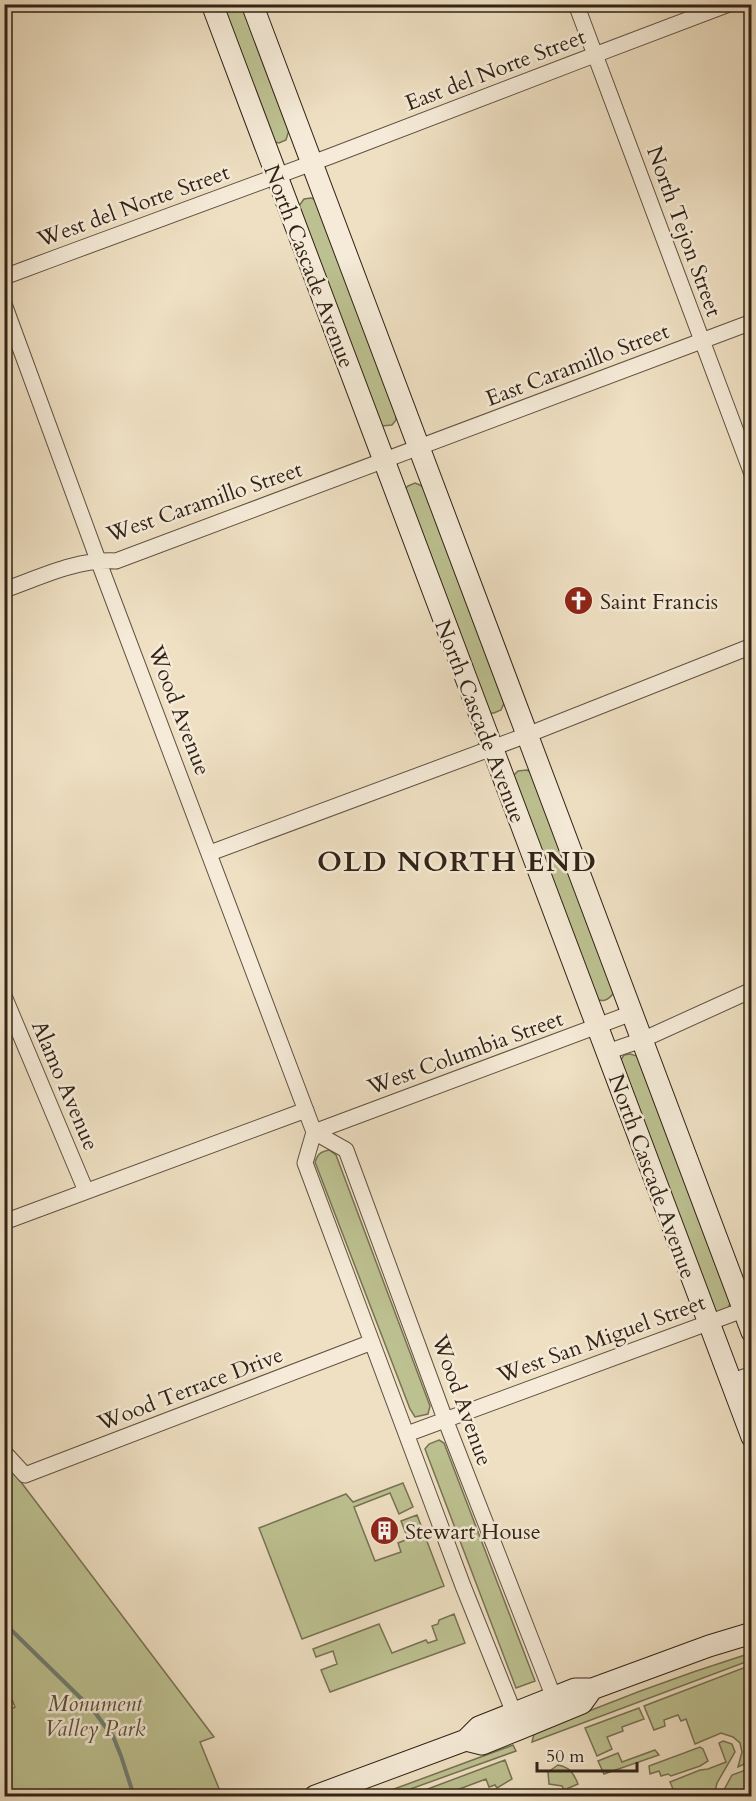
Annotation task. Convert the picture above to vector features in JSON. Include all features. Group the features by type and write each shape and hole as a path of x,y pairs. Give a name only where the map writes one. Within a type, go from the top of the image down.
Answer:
{"main road":[{"name":"North Cascade Avenue","path":"212,4 596,1027 608,1052 707,1323 752,1437"},
{"name":"North Cascade Avenue","path":"252,4 752,1332"},
{"path":"315,1797 466,1740 479,1727 575,1689 592,1689 742,1636 752,1628"},
{"path":"466,1740 482,1744 582,1703 592,1689"}],"street":[{"name":"North Tejon Street","path":"576,4 752,474"},
{"name":"East del Norte Street","path":"312,163 729,4"},
{"name":"West del Norte Street","path":"4,277 312,163"},
{"name":"Wood Avenue","path":"4,304 314,1132 346,1150 445,1419 554,1698"},
{"name":"East Caramillo Street","path":"418,448 752,322"},
{"name":"West Caramillo Street","path":"4,590 75,564 99,560 116,561 418,448"},
{"path":"210,853 527,735 752,646"},
{"path":"608,1052 642,1040 752,990"},
{"name":"Alamo Avenue","path":"4,996 86,1191"},
{"name":"West Columbia Street","path":"314,1132 632,1013"},
{"path":"4,1222 306,1110"},
{"path":"314,1132 305,1163 463,1586 514,1713"},
{"name":"West San Miguel Street","path":"407,1434 743,1310"},
{"name":"Wood Terrace Drive","path":"4,1452 25,1475 372,1342"},
{"path":"730,1382 752,1374"}],"green space":[{"path":"220,5 243,5 289,130 286,140 275,142"},
{"path":"304,199 317,200 396,413 396,420 392,425 382,426 296,210"},
{"path":"415,483 425,489 505,701 501,710 494,713 488,713 404,490"},
{"path":"527,770 532,773 614,992 604,1000 592,998 513,776 518,771"},
{"path":"624,1055 637,1056 730,1303 728,1309 719,1313 714,1311 620,1061"},
{"path":"329,1150 336,1155 430,1406 428,1414 415,1417 410,1409 315,1162 320,1153"},
{"path":"439,1440 444,1443 535,1681 516,1688 425,1449 429,1444"},
{"name":"Monument Valley Park","path":"5,1461 214,1737 200,1742 222,1796 5,1796 4,1712 15,1707 9,1692 4,1693"},
{"path":"403,1483 413,1507 399,1514 390,1493 354,1507 375,1561 401,1552 398,1543 408,1539 401,1521 417,1515 444,1586 302,1639 259,1528 346,1494 353,1502"},
{"path":"454,1614 465,1643 330,1692 321,1670 337,1664 333,1651 316,1657 313,1649 379,1624 392,1653 426,1640 428,1643 437,1640 432,1626 438,1624 439,1620"},
{"path":"751,1653 751,1660 532,1742 534,1734 588,1712"},
{"path":"751,1665 751,1761 738,1767 742,1752 740,1743 733,1737 721,1733 695,1744 686,1719 681,1721 678,1715 664,1720 665,1726 654,1730 644,1706"},
{"path":"639,1708 644,1719 622,1727 623,1731 607,1737 612,1749 597,1756 585,1728"},
{"path":"723,1741 732,1744 735,1752 717,1783 714,1796 658,1795 673,1789 670,1782 726,1762 719,1743"},
{"path":"513,1745 516,1751 391,1796 377,1796 378,1795"},
{"path":"700,1747 708,1761 700,1766 671,1776 668,1774 661,1776 659,1771 650,1774 649,1766"},
{"path":"655,1750 659,1755 604,1774 598,1761 618,1753 622,1762"},
{"path":"505,1760 512,1779 497,1788 495,1785 489,1787 486,1779 446,1794 447,1796 409,1796"},
{"path":"558,1765 566,1767 578,1784 564,1790 562,1786 549,1784 548,1772"},
{"path":"751,1768 751,1796 724,1796 725,1788 732,1775"}],"waterway":[{"path":"4,1623 94,1711 113,1736 134,1796"}],"place":[{"name":"Saint Francis","path":"579,601"},
{"name":"Stewart House","path":"384,1531"}],"district":[{"name":"OLD NORTH END","path":"457,861"}]}
